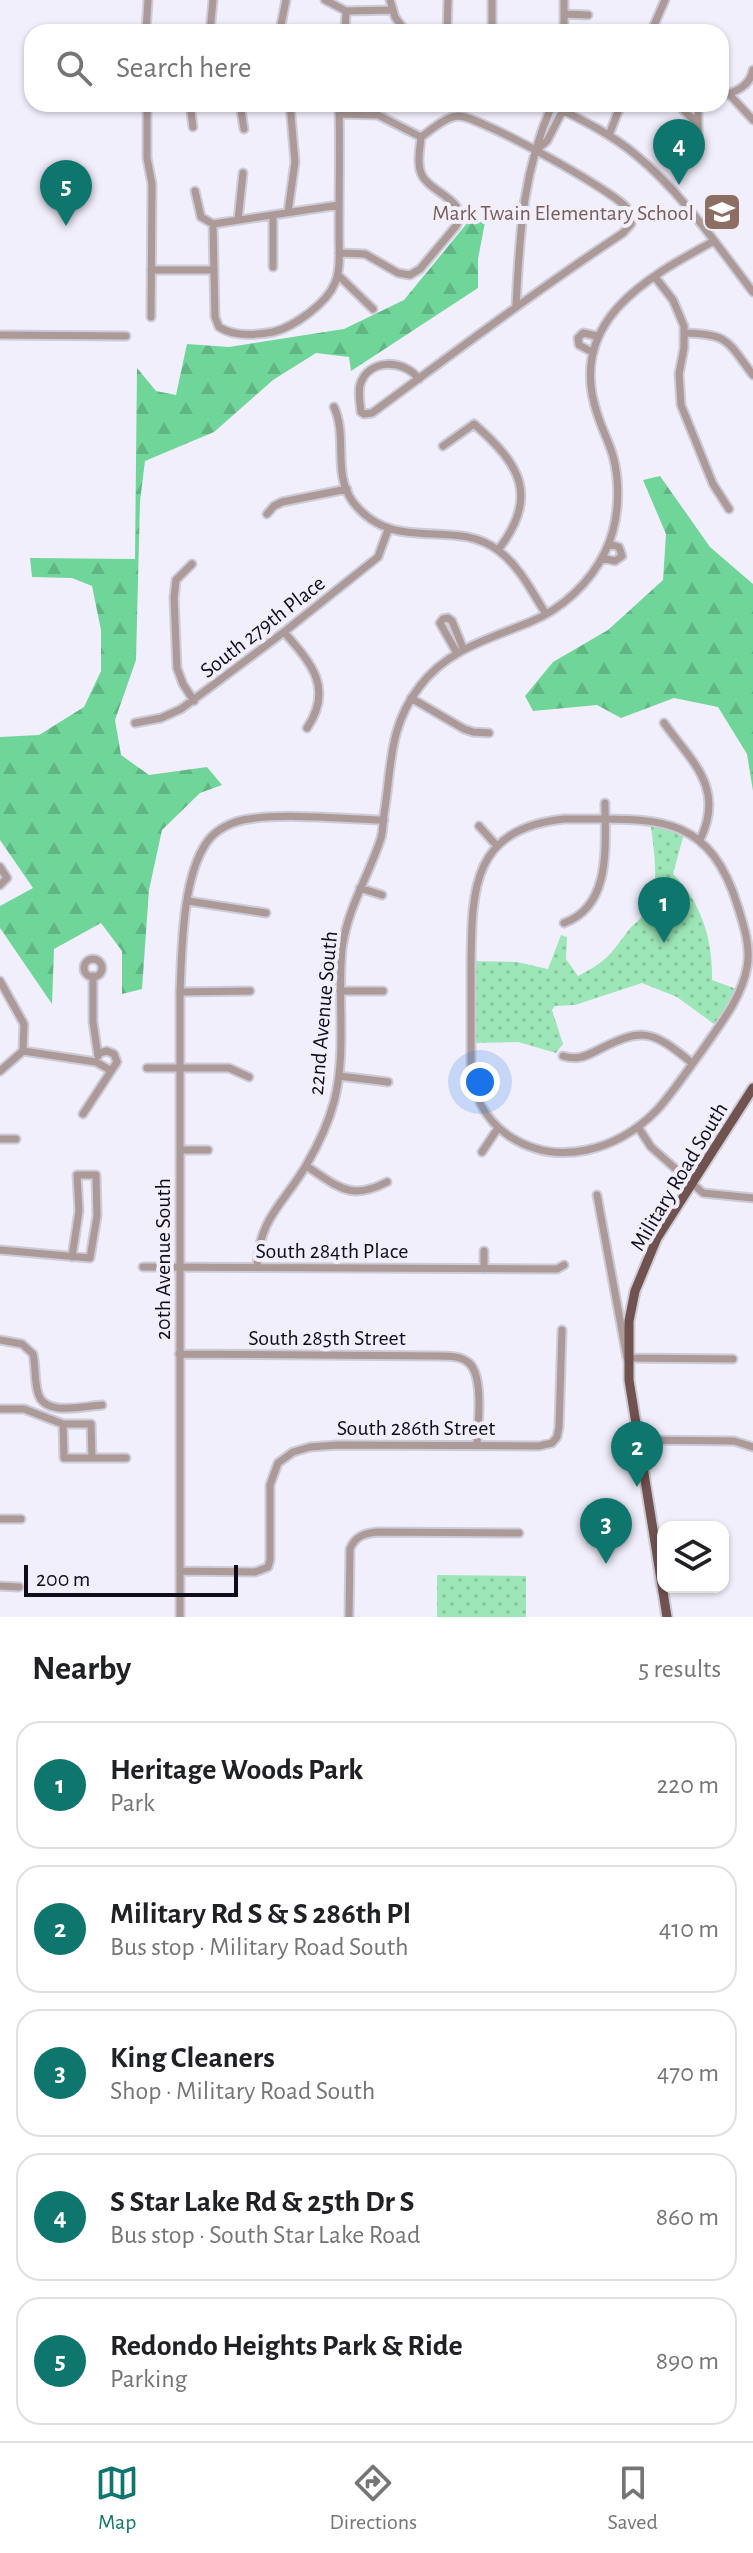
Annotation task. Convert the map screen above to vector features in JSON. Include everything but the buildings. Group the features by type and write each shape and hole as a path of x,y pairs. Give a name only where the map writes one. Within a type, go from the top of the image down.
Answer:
{"main road":[{"name":"Military Road South","path":"667,1617 627,1358 629,1321 641,1274 657,1238 753,1088"}],"street":[{"path":"146,24 148,0"},
{"path":"211,24 213,0"},
{"path":"281,24 286,0"},
{"path":"325,0 346,11 392,10"},
{"path":"390,0 401,24"},
{"path":"447,24 448,0"},
{"path":"492,0 492,24"},
{"path":"564,0 564,24"},
{"path":"654,24 665,0"},
{"path":"345,24 346,11"},
{"path":"564,14 588,15"},
{"path":"729,93 746,84 753,70"},
{"path":"729,99 753,120"},
{"path":"147,112 147,158 152,184 151,317"},
{"path":"191,112 193,127"},
{"path":"241,112 244,129"},
{"path":"288,212 295,162 291,112"},
{"path":"516,306 528,170 548,112"},
{"path":"535,151 547,141 562,112"},
{"path":"567,112 609,135 652,168 753,292"},
{"path":"609,135 618,112"},
{"path":"685,112 698,124"},
{"path":"674,163 698,141 698,112"},
{"path":"213,224 217,323 224,330 238,333 273,332 293,325 328,293 338,275 339,114 378,115 421,137"},
{"path":"419,379 403,366 390,364 375,367 366,374 361,385 361,412 372,413 419,379 516,306 623,233 631,224 629,211 614,197 563,165 462,117 445,121 421,137"},
{"path":"339,253 365,254 398,273 410,275 420,269 456,226 460,218 458,207 429,183 420,171 421,137"},
{"path":"238,220 243,173"},
{"path":"195,191 201,217 213,224 339,205"},
{"path":"273,215 273,267"},
{"path":"609,544 621,550 620,559 602,558 616,515 617,482 614,458 592,397 592,352 597,336 626,298 683,258 714,241"},
{"path":"151,270 214,270"},
{"path":"338,275 373,309"},
{"path":"655,277 680,313 685,333 679,374 681,405 713,484 729,509"},
{"path":"592,352 579,345 578,338 583,333 597,336"},
{"path":"685,333 722,337 753,375"},
{"path":"0,335 126,336"},
{"path":"334,407 339,420 340,459 347,489 354,503 367,516 388,530 462,537 498,550 521,573 546,614"},
{"path":"443,446 474,424 493,440 513,465 520,486 519,512 510,534 498,550"},
{"path":"267,514 282,502 347,489"},
{"name":"South 279th Place","path":"135,723 161,718 194,701 378,557 388,530"},
{"name":"22nd Avenue South","path":"257,1267 258,1245 263,1229 306,1166 328,1122 339,1076 343,945 348,920 381,836 391,748 411,698 436,667 460,650 546,614 580,588 602,558"},
{"path":"192,564 176,580 174,598 177,668 194,701"},
{"path":"284,632 306,658 318,682 318,709 307,728"},
{"path":"411,698 464,729 489,733"},
{"path":"664,723 707,785 710,812 700,840"},
{"path":"564,923 583,914 599,891 605,803"},
{"name":"20th Avenue South","path":"180,1617 180,992 183,931 197,863 206,843 220,830 249,819 384,820"},
{"path":"564,819 662,823 685,830 700,840 715,857 736,901 745,935 750,968 731,1007 656,1111 638,1127 592,1149 556,1153 539,1151 522,1144 498,1128 482,1108 473,1084 473,902 478,878 497,846 532,824 564,819"},
{"path":"479,826 497,846"},
{"path":"0,867 7,878 0,885"},
{"path":"360,888 382,895"},
{"path":"188,901 266,913"},
{"path":"93,976 93,1028 99,1053 96,1062"},
{"path":"0,981 24,1024 23,1051 0,1071"},
{"path":"180,992 250,991"},
{"path":"340,991 383,991"},
{"path":"563,1056 586,1056 620,1038 641,1034 662,1040 692,1063"},
{"path":"23,1051 96,1062 110,1070"},
{"path":"83,1114 117,1062 114,1054 107,1051 99,1053"},
{"path":"147,1068 229,1068 249,1077"},
{"path":"339,1076 388,1082"},
{"path":"638,1127 651,1147 703,1193 753,1198"},
{"path":"482,1152 498,1128"},
{"path":"0,1139 16,1139"},
{"path":"180,1150 208,1150"},
{"path":"306,1166 350,1192 372,1190 387,1182"},
{"path":"0,1250 72,1257 90,1258 97,1216 96,1175 77,1175 79,1211 72,1257"},
{"path":"597,1195 627,1358 733,1359"},
{"path":"484,1251 484,1269"},
{"name":"South 284th Place","path":"143,1267 557,1269 564,1265"},
{"name":"South 286th Street","path":"181,1571 255,1572 268,1567 270,1485 282,1459 301,1449 477,1444 539,1446 552,1443 559,1427 562,1330"},
{"path":"0,1340 22,1344 33,1354 38,1395 42,1403 51,1407 102,1405"},
{"name":"South 285th Street","path":"179,1354 459,1358 472,1365 476,1372 477,1444"},
{"path":"0,1409 24,1409 63,1424 91,1424 92,1458"},
{"path":"63,1424 64,1458 126,1458"},
{"path":"638,1440 734,1441 752,1446"},
{"path":"0,1519 21,1519"},
{"path":"349,1617 349,1554 357,1538 373,1532 519,1533"},
{"path":"0,1586 19,1587"}],"green space":[{"path":"468,222 485,222 478,259 478,288 351,371 349,357 316,353 273,380 214,432 145,461 140,501 136,660 115,720 121,755 149,775 207,767 222,785 200,793 162,830 149,890 142,989 122,994 122,951 101,923 54,949 52,1004 0,928 0,906 33,888 0,840 0,737 39,735 84,707 101,671 101,630 92,586 72,578 32,577 30,558 135,559 137,368 156,391 176,395 187,344 229,347 344,329 404,300"},
{"path":"660,476 710,547 753,584 753,791 747,754 718,707 674,698 621,718 597,705 533,711 525,696 553,662 608,630 663,580 666,534 643,480"},
{"path":"650,820 685,830 673,874 691,897 704,923 712,980 739,990 718,1027 677,997 642,983 575,1005 555,1006 552,1010 563,1044 556,1053 518,1042 471,1043 471,961 517,962 548,969 561,935 567,937 566,959 578,976 607,957 646,913 655,881"},
{"path":"437,1575 526,1576 526,1617 437,1617"}],"place":[{"name":"S Star Lake Rd & 25th Dr S","path":"679,185"},
{"name":"Mark Twain Elementary School","path":"722,212"},
{"name":"Redondo Heights Park & Ride","path":"66,226"},
{"name":"Heritage Woods Park","path":"664,943"},
{"name":"Military Rd S & S 286th Pl","path":"637,1487"},
{"name":"King Cleaners","path":"606,1564"}]}
